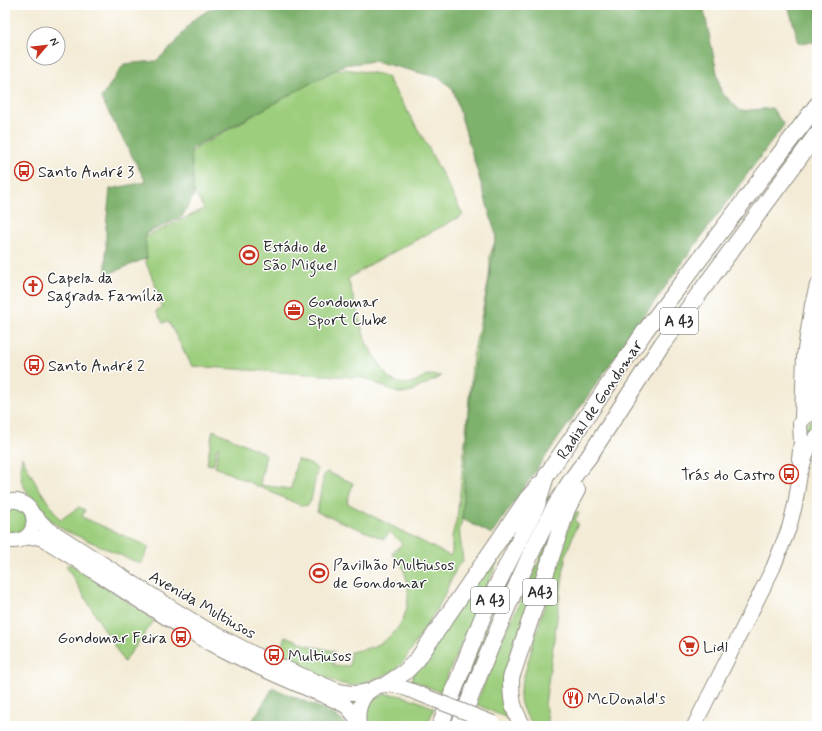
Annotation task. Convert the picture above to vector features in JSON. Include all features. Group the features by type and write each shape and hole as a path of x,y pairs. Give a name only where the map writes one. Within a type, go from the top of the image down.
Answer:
{"highway":[{"name":"Radial de Gondomar","path":"440,726 488,603 537,505 546,476 645,331 817,105"},
{"name":"Radial de Gondomar","path":"459,726 505,610 543,529 576,471 588,458 662,344 817,134"},
{"name":"A43","path":"523,726 517,716 511,700 511,678 567,509 581,482 588,458"},
{"path":"387,684 405,672 417,660 527,499 546,476"}],"main road":[{"path":"800,474 799,464 804,356 812,305 817,285"},
{"path":"801,425 809,415 817,415 812,404 810,388 817,342"},
{"path":"801,425 805,436 812,438 816,437"},
{"path":"694,726 773,568 789,528 795,505 800,474 808,446 816,437"},
{"name":"Avenida Multiusos","path":"5,502 12,500 24,503 47,528 172,608 260,657 345,693 358,694 387,684"},
{"path":"26,538 31,532 33,526 34,520 32,513"},
{"name":"Avenida Multiusos","path":"5,540 12,542 36,537 44,539 190,632 228,653 274,675 346,706 359,723"},
{"path":"387,684 417,693 496,725"},
{"path":"359,723 360,702 371,690"}],"green space":[{"path":"216,5 703,5 721,92 741,111 772,108 784,125 636,328 492,534 462,519 470,397 496,235 453,89 440,78 374,61 344,65 191,149 194,195 182,217 145,234 147,258 106,275 106,227 110,189 146,182 101,98 124,64 156,61 174,45 192,21"},
{"path":"788,5 817,5 817,42 799,43"},
{"path":"345,69 379,74 387,77 426,143 463,215 371,264 348,279 366,342 389,379 403,384 414,382 427,375 442,376 408,393 398,393 365,378 192,366 168,321 163,323 156,311 163,307 157,295 159,294 146,263 145,237 204,209 176,160 330,71"},
{"path":"506,212 479,359 461,526 459,528 463,561 457,567 439,606 404,661 394,671 362,684 352,686 338,683 265,651 267,645 281,650 286,636 310,646 334,651 333,665 350,666 350,652 362,650 382,642 391,636 403,619 408,599 408,588 402,566 392,553 402,544 390,532 384,539 317,512 324,474 327,472 353,483 347,503 450,556 452,552 452,536 457,518 461,484 473,356 489,279 490,255"},
{"path":"810,421 814,421 818,427 814,433 810,433 806,429 806,425"},
{"path":"213,430 266,454 260,485 291,489 297,459 314,466 317,470 311,501 308,505 302,506 215,467 219,447 217,447 213,465 207,464"},
{"path":"22,457 36,484 60,520 79,507 85,510 82,517 149,547 141,564 64,530 50,520 29,495 22,483 20,470"},
{"path":"547,495 552,498 463,700 457,697 505,580"},
{"path":"10,506 24,510 28,524 19,535 5,533 5,508"},
{"path":"575,512 579,513 575,520 578,523 566,554 545,704 549,726 536,726 528,718 521,706 520,690 561,548"},
{"path":"553,529 504,687 512,715 507,718 476,704 505,633"},
{"path":"501,545 504,547 440,692 412,680 413,675"},
{"path":"70,564 146,614 154,621 124,662 66,566"},
{"path":"273,688 324,710 335,716 347,726 249,726"},
{"path":"385,694 392,694 416,700 434,708 427,726 367,726 365,715 368,706 375,699"}],"place":[{"name":"Santo André 3","path":"24,171"},
{"name":"Estádio de São Miguel","path":"249,255"},
{"name":"Capela da Sagrada Família","path":"33,286"},
{"name":"Gondomar Sport Clube","path":"294,310"},
{"name":"Santo André 2","path":"34,365"},
{"name":"Trás do Castro","path":"789,474"},
{"name":"Pavilhão Multiusos de Gondomar","path":"319,573"},
{"name":"Gondomar Feira","path":"181,637"},
{"name":"Lidl","path":"689,646"},
{"name":"Multiusos","path":"274,655"},
{"name":"McDonald's","path":"573,698"}]}
